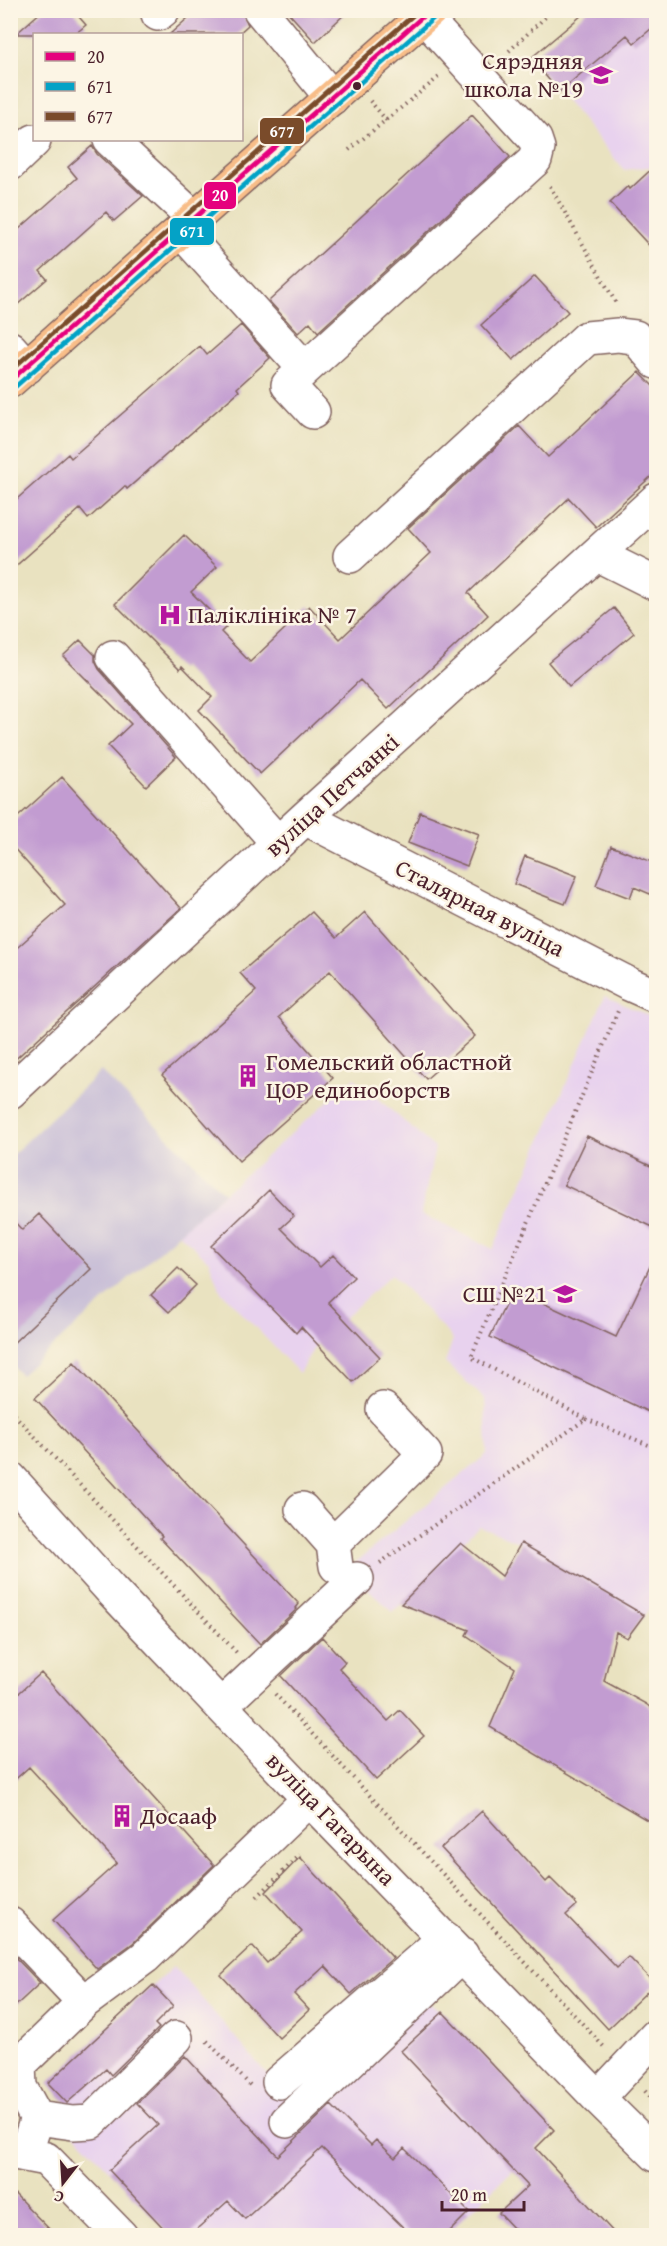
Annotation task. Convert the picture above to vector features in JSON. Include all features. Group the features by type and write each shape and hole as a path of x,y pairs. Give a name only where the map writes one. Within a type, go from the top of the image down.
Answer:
{"main road":[{"path":"16,366 188,225 428,14"}],"street":[{"path":"260,10 332,98"},
{"path":"313,412 288,385 535,160 538,148 535,139 462,58 428,14"},
{"path":"10,164 34,141"},
{"path":"111,141 188,225 305,369"},
{"path":"350,555 587,338 618,335 635,338 657,362"},
{"name":"вуліца Петчанкі","path":"10,1092 305,818 657,500"},
{"path":"598,555 657,584"},
{"path":"113,657 278,843"},
{"name":"Сталярная вуліца","path":"305,818 643,990"},
{"path":"333,1544 425,1454 384,1409"},
{"name":"вуліца Гагарына","path":"10,1478 111,1590 309,1799 454,1946 598,2098 657,2155"},
{"path":"222,1705 349,1587 333,1544 302,1509"},
{"path":"37,2118 20,2087 15,2060 84,2002 145,1956 309,1799"},
{"path":"10,1924 84,2002"},
{"path":"267,2086 454,1946"},
{"path":"287,2121 454,1946"},
{"path":"598,2098 657,2036"},
{"path":"37,2118 73,2123 91,2122 176,2038"},
{"path":"37,2118 18,2153 46,2159 121,2235"}],"path":[{"path":"509,51 553,10"},
{"path":"349,150 462,58"},
{"path":"535,160 635,338"},
{"path":"643,990 471,1357 586,1419 657,1448"},
{"path":"10,1410 657,2104"},
{"path":"349,1587 586,1419"},
{"path":"256,1897 300,1855"},
{"path":"176,2038 186,2047 200,2034 267,2086"}],"shaded area":[{"name":"Сярэдняя школа №19","path":"588,11 656,11 656,166 624,170 531,58"},
{"name":"СШ №21","path":"605,996 656,1019 656,1603 644,1615 521,1543 479,1526 393,1612 357,1579 355,1563 487,1454 485,1399 445,1363 453,1339 392,1274 317,1343 299,1373 220,1290 209,1261 179,1233 354,1078 435,1148 421,1214 493,1249"},
{"path":"101,1071 224,1193 21,1375 10,1363 10,1157"},
{"path":"174,1966 290,2101 409,1991 443,2012 554,2130 446,2235 170,2235 74,2133 73,2114 68,2104 48,2083"}],"building":[{"path":"43,10 73,10 86,25 76,33 16,34"},
{"path":"197,10 242,10 248,25 239,33 171,33"},
{"path":"286,10 349,10 315,42"},
{"path":"588,10 657,10 657,24 634,43 627,35 559,92 531,58"},
{"path":"472,115 510,157 318,332 310,322 298,333 269,301"},
{"path":"92,146 97,154 143,196 114,221 106,212 40,271 47,279 10,311 10,237 77,178 68,167"},
{"path":"657,164 657,254 610,203 628,186 630,189"},
{"path":"535,276 568,312 513,360 481,325"},
{"path":"241,325 270,358 237,388 239,391 127,489 125,486 88,519 80,509 10,571 10,505 68,454 71,458 200,346 207,355"},
{"path":"639,372 657,390 657,471 596,527 569,498 468,593 488,615 388,709 360,680 260,774 199,710 212,697 182,666 180,669 115,604 184,535 217,567 191,592 226,627 221,632 250,662 309,606 340,639 431,553 408,528 519,426 548,457"},
{"path":"614,608 634,633 569,687 548,662"},
{"path":"80,640 95,655 99,669 176,757 146,786 108,746 131,724 63,656"},
{"path":"62,777 181,908 10,1064 10,954 65,905 10,844 10,824"},
{"path":"420,812 479,834 467,866 408,843"},
{"path":"611,846 657,864 657,878 650,894 634,887 630,898 596,885"},
{"path":"525,856 577,876 565,904 514,884"},
{"path":"312,912 336,938 365,912 475,1036 426,1079 330,971 279,1017 333,1078 239,1161 162,1075 256,991 240,973"},
{"path":"587,1136 657,1169 657,1229 564,1185"},
{"path":"269,1190 294,1216 281,1228 320,1267 333,1255 354,1277 328,1302 380,1357 353,1382 301,1327 296,1333 211,1246"},
{"path":"39,1214 91,1269 10,1346 10,1217 22,1230"},
{"name":"СШ №21","path":"657,1252 657,1416 490,1337 513,1289 616,1337"},
{"path":"178,1268 196,1285 169,1312 151,1295"},
{"path":"74,1362 299,1604 297,1609 260,1644 160,1538 162,1536 35,1398"},
{"path":"461,1543 502,1576 521,1543 644,1615 627,1638 616,1632 604,1681 646,1704 657,1713 657,1826 490,1727 515,1668 466,1635 469,1630 401,1604"},
{"path":"322,1637 345,1662 339,1668 388,1721 400,1710 424,1736 376,1780 281,1676"},
{"name":"Досааф","path":"41,1673 214,1865 133,1943 97,1969 53,1920 117,1863 29,1767 10,1784 10,1701"},
{"path":"482,1811 546,1882 550,1878 577,1905 566,1915 617,1968 629,1957 655,1984 608,2029 441,1848"},
{"path":"300,1857 393,1958 351,1994 325,1966 294,1994 309,2010 279,2038 221,1975 252,1946 267,1963 302,1932 266,1892"},
{"path":"10,1952 40,1983 10,2011"},
{"path":"153,1985 173,2006 155,2024 159,2028 111,2075 106,2069 67,2103 48,2083"},
{"path":"443,2012 554,2130 536,2148 616,2235 520,2235 499,2213 528,2186 401,2051"},
{"path":"185,2056 278,2156 331,2105 371,2145 376,2140 395,2158 404,2148 469,2212 446,2235 411,2235 322,2148 245,2219 228,2201 190,2235 170,2235 109,2170 158,2125 137,2103"},
{"path":"10,2189 55,2235 10,2235"}],"transit line":[{"name":"677","path":"10,371 419,10"},
{"name":"20","path":"10,381 430,10"},
{"name":"671","path":"15,387 436,16"}],"place":[{"name":"Сярэдняя школа №19","path":"601,75"},
{"name":"Паліклініка № 7","path":"170,615"},
{"name":"Гомельский областной ЦОР единоборств","path":"248,1076"},
{"name":"СШ №21","path":"565,1294"},
{"name":"Досааф","path":"122,1816"}]}
